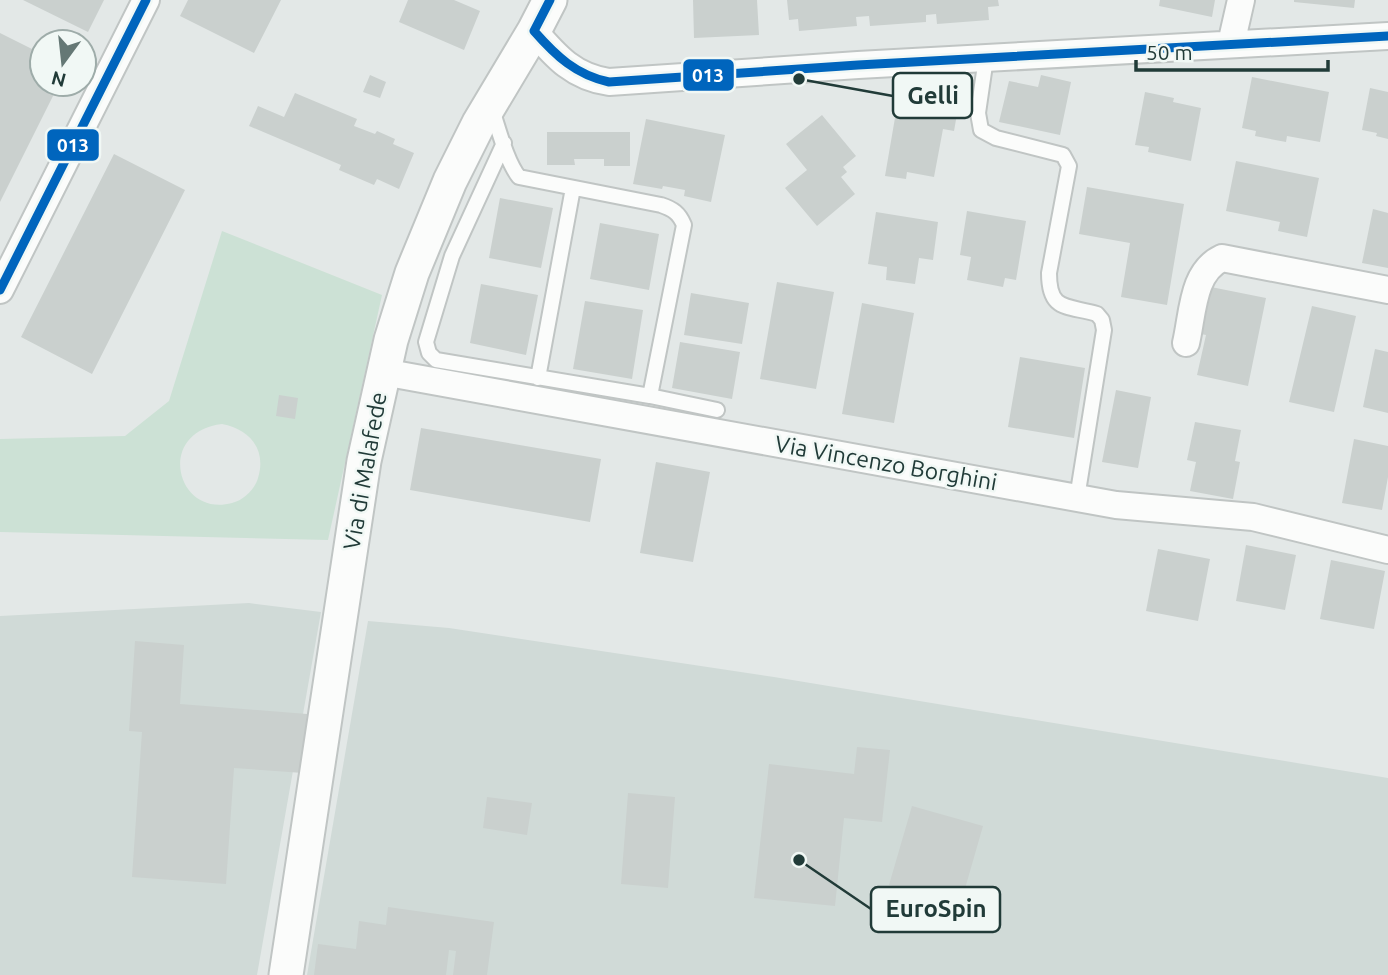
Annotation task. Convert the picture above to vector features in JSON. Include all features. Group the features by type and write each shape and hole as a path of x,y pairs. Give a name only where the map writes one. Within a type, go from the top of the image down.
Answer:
{"street":[{"path":"0,290 146,0"},
{"name":"Via di Malafede","path":"286,975 357,505 383,372 406,291 434,216 466,147 550,0"},
{"path":"1231,44 1241,0"},
{"path":"534,31 563,64 584,76 609,82 1388,36"},
{"path":"1186,343 1199,283 1205,270 1222,258 1388,290"},
{"name":"Via Vincenzo Borghini","path":"383,372 1116,505 1253,517 1388,550"}],"lane":[{"path":"986,58 978,113 981,130 996,138 1063,155 1069,166 1049,273 1049,287 1053,299 1059,305 1097,314 1102,320 1104,330 1077,498"},
{"path":"490,104 514,171 519,177 672,208 680,215 684,225 650,396"},
{"path":"505,143 453,256 426,342 429,353 436,360 717,410"},
{"path":"538,377 573,188"}],"shaded area":[{"path":"249,603 321,612 257,975 0,975 0,616"},
{"path":"368,621 449,628 774,677 1388,778 1388,975 307,975"}],"green space":[{"path":"222,231 382,295 328,540 0,532 0,439 125,436 169,401","holes":["222,424 248,436 258,449 258,478 245,497 232,503 213,504 197,498 187,487 181,472 181,456 187,442 201,430"]}],"building":[{"path":"23,0 104,0 90,28 80,28"},
{"path":"188,0 281,0 254,53 180,16"},
{"path":"408,0 454,0 480,11 464,50 399,22"},
{"path":"693,0 757,0 759,35 694,38"},
{"path":"787,0 998,0 999,6 988,7 989,20 937,24 936,14 926,15 926,22 870,26 869,16 856,17 857,26 799,31 798,19 789,20"},
{"path":"1160,0 1215,0 1212,17 1159,6"},
{"path":"1294,0 1355,0 1354,8"},
{"path":"0,33 28,47 28,98 52,98 0,202"},
{"path":"370,75 386,82 380,98 363,92"},
{"path":"1041,75 1071,82 1060,135 999,122 1009,81 1038,87"},
{"path":"1252,77 1329,92 1320,142 1287,136 1286,142 1255,136 1256,131 1242,128"},
{"path":"1370,88 1388,92 1388,139 1362,130"},
{"path":"1145,92 1174,98 1173,102 1201,108 1191,161 1148,152 1149,147 1135,145"},
{"path":"295,93 357,119 354,126 375,134 377,131 395,139 393,144 414,153 399,189 377,179 374,185 339,170 341,165 249,126 258,106 284,117"},
{"path":"937,93 960,97 954,131 943,129 934,177 907,172 906,179 885,176 896,112 917,115 918,107 934,109"},
{"path":"822,115 856,156 843,167 847,172 841,177 855,194 817,226 785,188 807,170 786,144"},
{"path":"646,119 725,135 711,202 684,196 685,190 633,184"},
{"path":"547,132 630,132 630,166 604,166 604,159 574,159 575,165 547,165"},
{"path":"114,154 185,190 92,374 21,337"},
{"path":"1236,161 1319,178 1307,237 1278,231 1280,222 1226,211"},
{"path":"1087,187 1184,204 1167,305 1121,297 1130,243 1079,234"},
{"path":"500,198 553,208 541,268 489,258"},
{"path":"1373,209 1388,213 1388,268 1362,263"},
{"path":"967,211 1026,221 1016,280 1005,278 1003,287 967,280 971,257 960,255"},
{"path":"876,212 938,222 933,260 919,258 915,284 886,280 887,267 868,264"},
{"path":"600,223 659,234 649,290 590,279"},
{"path":"777,282 834,292 816,389 760,379"},
{"path":"481,284 538,295 526,355 470,343"},
{"path":"1211,287 1266,298 1248,386 1197,375 1206,335 1201,334"},
{"path":"691,293 749,303 742,344 684,335"},
{"path":"585,301 643,310 632,379 573,369"},
{"path":"862,303 914,313 894,423 842,414"},
{"path":"1312,306 1356,316 1334,412 1289,402"},
{"path":"680,342 740,352 732,399 672,388"},
{"path":"1375,349 1388,352 1388,413 1363,407"},
{"path":"1020,357 1085,368 1074,438 1008,427"},
{"path":"1116,390 1151,397 1138,468 1102,462"},
{"path":"279,395 298,398 295,419 276,416"},
{"path":"1195,422 1241,430 1235,461 1240,462 1233,499 1190,491 1196,462 1187,460"},
{"path":"421,428 601,459 590,522 410,490"},
{"path":"1354,439 1388,446 1388,477 1382,510 1342,503"},
{"path":"656,462 710,472 693,562 640,553"},
{"path":"1246,545 1296,555 1285,610 1236,601"},
{"path":"1158,549 1210,559 1198,621 1146,611"},
{"path":"1331,560 1385,571 1374,629 1320,619"},
{"path":"135,641 184,645 180,704 307,714 303,773 234,768 226,884 132,877 142,732 129,731"},
{"path":"857,747 890,750 882,822 844,818 835,906 754,898 769,764 854,774"},
{"path":"628,793 675,797 668,888 621,884"},
{"path":"487,797 532,803 527,835 483,828"},
{"path":"912,806 983,826 960,906 889,885"},
{"path":"388,907 494,922 487,975 453,975 456,951 449,950 446,975 314,975 318,944 356,949 359,921 386,925"}],"transit line":[{"name":"013","path":"0,290 146,0"},
{"name":"013","path":"550,0 534,31 567,63 586,75 609,82 858,65 1388,36"}],"place":[{"name":"Gelli","path":"799,79"},
{"name":"EuroSpin","path":"799,860"}]}
